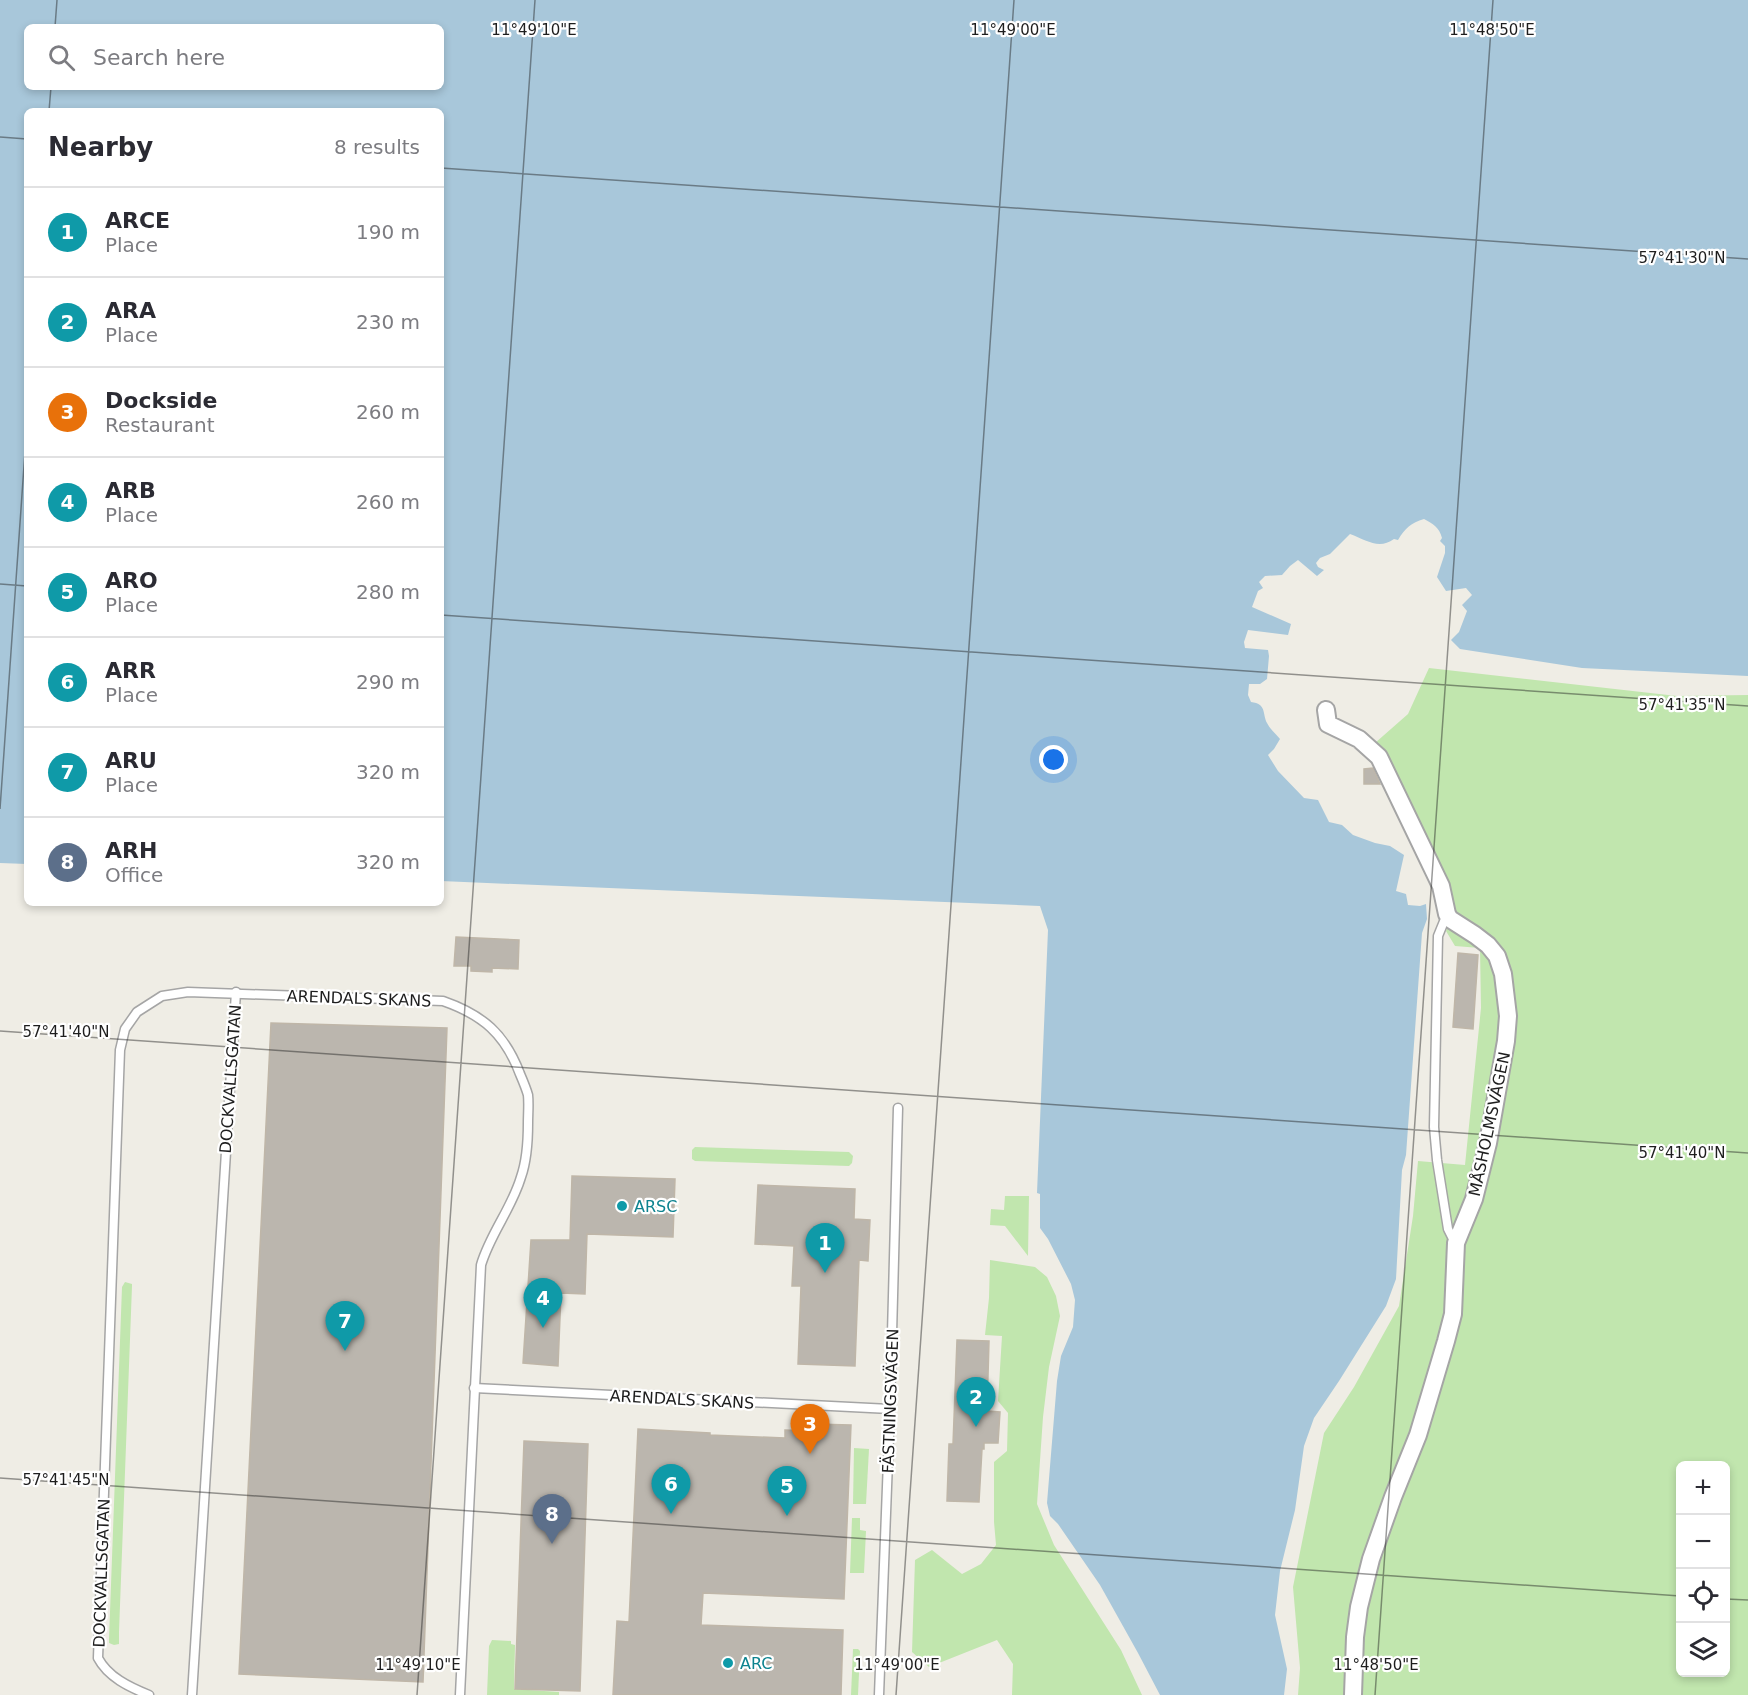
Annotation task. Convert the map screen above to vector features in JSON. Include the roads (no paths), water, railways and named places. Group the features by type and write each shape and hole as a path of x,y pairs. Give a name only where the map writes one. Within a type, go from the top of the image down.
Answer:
{"street":[{"path":"1326,710 1328,724 1359,739 1379,757 1441,886 1447,914"},
{"name":"MÅSHOLMSVÄGEN","path":"1353,1695 1355,1637 1359,1607 1371,1559 1418,1435 1446,1341 1453,1314 1456,1243 1474,1199 1488,1143 1506,1041 1508,1016 1503,974 1497,956 1475,934 1449,919 1447,914"}],"lane":[{"path":"1447,914 1438,936 1434,1127 1448,1229 1456,1243"},
{"name":"DOCKVALLSGATAN","path":"149,1695 131,1688 104,1669 98,1658 120,1050 125,1029 137,1012 162,996 188,992 236,992 192,1695"},
{"name":"ARENDALS SKANS","path":"236,992 443,1001 483,1020 502,1038 515,1059 528,1097 525,1162 516,1191 481,1264 460,1695"},
{"name":"FÄSTNINGSVÄGEN","path":"879,1695 898,1108"},
{"name":"ARENDALS SKANS","path":"474,1388 890,1409"}],"water":[{"path":"0,0 1748,0 1748,676 1582,668 1460,649 1451,640 1459,632 1467,611 1462,605 1472,595 1466,588 1446,591 1437,577 1445,546 1440,541 1442,538 1437,528 1424,519 1409,526 1398,540 1394,539 1383,544 1372,543 1350,534 1330,554 1320,558 1316,563 1324,570 1317,576 1298,560 1282,575 1265,576 1259,582 1263,588 1258,591 1252,607 1291,624 1288,635 1248,630 1244,642 1245,648 1268,650 1267,679 1260,684 1249,684 1248,695 1251,702 1262,707 1267,723 1280,739 1268,755 1278,771 1304,798 1318,800 1329,822 1342,825 1353,835 1390,846 1404,855 1396,891 1406,894 1408,905 1426,904 1427,919 1422,933 1406,1155 1402,1170 1396,1279 1386,1306 1314,1418 1304,1446 1295,1510 1280,1571 1275,1615 1287,1669 1284,1695 1160,1695 1100,1585 1050,1516 1047,1503 1057,1381 1061,1356 1073,1327 1075,1300 1071,1284 1040,1228 1040,1194 1037,1193 1048,930 1040,906 444,881 444,108 24,108 24,864 0,863"}],"place":[{"name":"ARSC","path":"622,1206"},
{"name":"ARCE","path":"825,1273"},
{"name":"ARB","path":"543,1328"},
{"name":"ARU","path":"345,1351"},
{"name":"ARA","path":"976,1427"},
{"name":"Dockside","path":"810,1454"},
{"name":"ARR","path":"671,1514"},
{"name":"ARO","path":"787,1516"},
{"name":"ARH","path":"552,1544"},
{"name":"ARC","path":"728,1663"}]}
